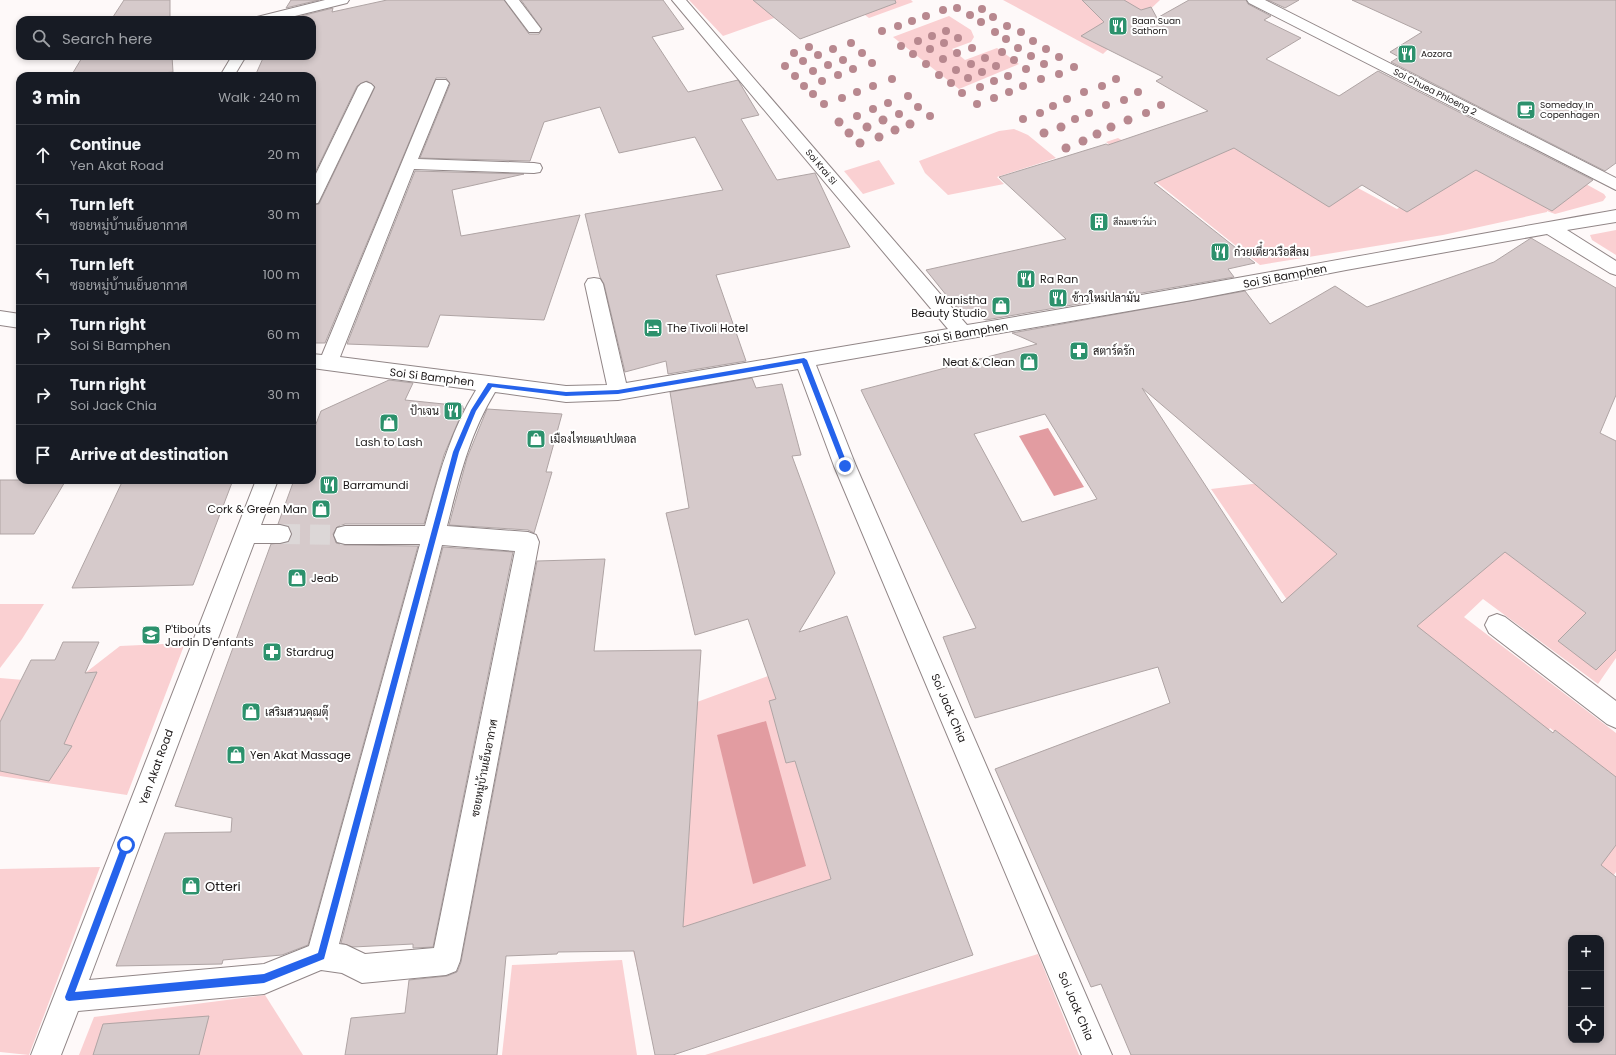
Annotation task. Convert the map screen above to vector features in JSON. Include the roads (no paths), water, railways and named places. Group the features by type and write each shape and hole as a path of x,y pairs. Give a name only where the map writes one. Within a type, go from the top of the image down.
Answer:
{"street":[{"path":"263,16 342,0"},
{"path":"512,0 534,29"},
{"name":"Soi Krai Si","path":"679,0 963,333"},
{"name":"Soi Chuea Phloeng 2","path":"1254,0 1616,184"},
{"path":"229,72 237,60"},
{"path":"317,364 408,164 441,83"},
{"path":"316,191 366,87"},
{"path":"408,164 534,168"},
{"name":"Soi Si Bamphen","path":"317,364 566,394 618,392 1201,292 1549,227 1616,216"},
{"path":"1549,227 1616,269"},
{"path":"594,284 618,392"},
{"path":"0,318 16,320"},
{"name":"Soi Jack Chia","path":"804,360 845,466 1097,1055"},
{"path":"321,956 456,452 474,410 490,384"},
{"name":"Yen Akat Road","path":"46,1055 265,484"},
{"path":"245,534 280,534"},
{"name":"ซอยหมู่บ้านเย็นอากาศ","path":"69,997 264,978 321,956 346,959 362,969 446,961 528,542 435,535 345,535"},
{"path":"1497,625 1616,716"}],"tunnel":[{"path":"280,534 345,535"}],"place":[{"name":"Baan Suan Sathorn","path":"1118,26"},
{"name":"Aozora","path":"1407,54"},
{"name":"Someday In Copenhagen","path":"1526,110"},
{"name":"สีลมเซาว์น่า","path":"1099,222"},
{"name":"ก๋วยเตี๋ยวเรือสีลม","path":"1220,252"},
{"name":"Ra Ran","path":"1026,279"},
{"name":"ข้าวใหม่ปลามัน","path":"1058,298"},
{"name":"Wanistha Beauty Studio","path":"1001,306"},
{"name":"The Tivoli Hotel","path":"653,328"},
{"name":"สตาร์ดรัก","path":"1079,351"},
{"name":"Neat & Clean","path":"1029,362"},
{"name":"ป้าเจน","path":"453,411"},
{"name":"Lash to Lash","path":"389,423"},
{"name":"เมืองไทยแคปปตอล","path":"536,439"},
{"name":"Barramundi","path":"329,485"},
{"name":"Cork & Green Man","path":"321,509"},
{"name":"Jeab","path":"297,578"},
{"name":"P'tibouts Jardin D'enfants","path":"151,635"},
{"name":"Stardrug","path":"272,652"},
{"name":"เสริมสวนคุณตุ๊","path":"251,712"},
{"name":"Yen Akat Massage","path":"236,755"},
{"name":"Otteri","path":"191,886"}]}
